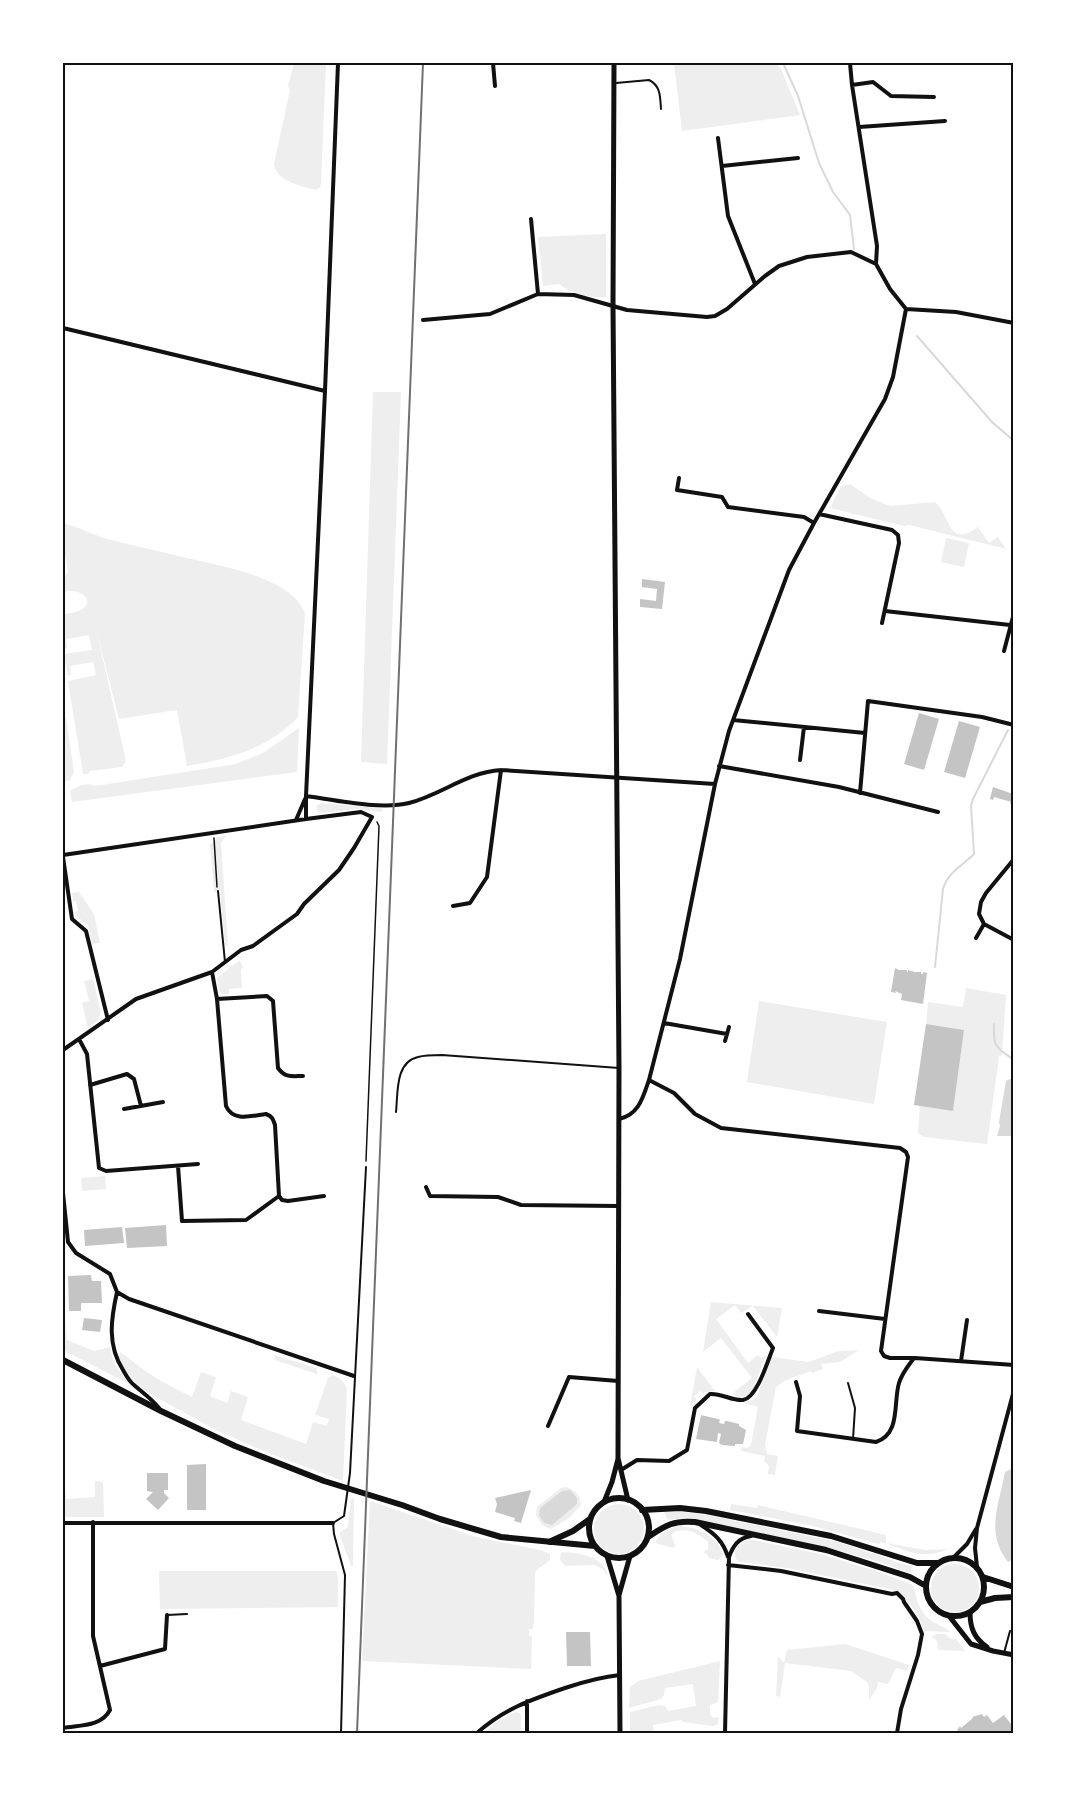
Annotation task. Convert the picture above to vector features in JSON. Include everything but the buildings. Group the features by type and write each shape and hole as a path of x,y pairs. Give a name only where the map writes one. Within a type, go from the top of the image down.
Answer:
{"main road":[{"path":"549,1542 573,1531 590,1519 604,1502 618,1458 619,1068 613,306 614,63"},
{"path":"63,1360 235,1446 324,1481 402,1505 440,1520 501,1537 595,1546"},
{"path":"618,1458 628,1500"},
{"path":"590,1519 591,1538 595,1546 607,1556 614,1558 630,1556 644,1545 649,1527 642,1510 628,1500 620,1498 604,1502"},
{"path":"642,1510 680,1508 706,1511 831,1536 917,1563 938,1563 953,1558 962,1558 977,1567 982,1577 984,1585 980,1602"},
{"path":"648,1537 668,1524 695,1522 826,1550 910,1577 926,1586"},
{"path":"607,1556 619,1596 620,1733"},
{"path":"619,1596 630,1556"},
{"path":"938,1563 931,1569 926,1586 927,1594 935,1608 949,1616 972,1644 1014,1655"},
{"path":"982,1577 1014,1587"},
{"path":"949,1616 970,1612 980,1602 1014,1597"},
{"path":"970,1612 970,1626 977,1640 993,1651"}],"street":[{"path":"306,819 338,63"},
{"path":"493,63 495,86"},
{"path":"850,63 877,246 876,264 890,289 906,309 956,312 1014,322"},
{"path":"852,85 873,82 891,96 934,97"},
{"path":"859,127 945,121"},
{"path":"718,138 728,216 755,284"},
{"path":"722,166 798,158"},
{"path":"531,219 538,294"},
{"path":"423,320 490,314 538,294 574,295 627,310 707,317 715,316 727,309 779,266 807,257 851,252 876,264"},
{"path":"619,1119 634,1112 649,1080 680,959 718,766 733,720 789,570 885,399 893,377 906,309"},
{"path":"63,328 325,391"},
{"path":"678,478 677,490 722,497 728,507 804,517 814,523"},
{"path":"819,514 892,530 898,535 899,543 882,623"},
{"path":"885,611 1010,625"},
{"path":"1004,651 1014,613"},
{"path":"860,793 868,701 982,717 1014,725"},
{"path":"733,720 865,733"},
{"path":"800,760 804,727"},
{"path":"718,766 839,787 938,812"},
{"path":"306,796 378,805 407,803 471,777 501,770 715,784"},
{"path":"453,906 470,903 487,877 501,770"},
{"path":"296,820 306,796"},
{"path":"63,1050 108,1020 136,999 212,972 241,950 253,946 297,914 304,904 339,870 372,817 361,812 296,820 63,856 72,919 86,930 108,1020"},
{"path":"1014,859 981,902 979,914 984,924 1014,940"},
{"path":"976,938 984,924"},
{"path":"212,972 217,999 225,1107 232,1115 238,1117 266,1114 273,1119 279,1196 282,1200 324,1196"},
{"path":"217,999 270,997 273,1002 278,1068 286,1077 303,1076"},
{"path":"664,1023 727,1034"},
{"path":"725,1041 729,1027"},
{"path":"79,1039 87,1054 99,1168 105,1171 198,1164"},
{"path":"90,1085 128,1074 134,1079 141,1106"},
{"path":"649,1080 674,1093 695,1114 721,1128 900,1148 906,1152 908,1157 881,1350 884,1356 1014,1365"},
{"path":"124,1109 163,1102"},
{"path":"178,1166 182,1221 246,1220 279,1196"},
{"path":"426,1187 430,1196 498,1197 521,1205 618,1206"},
{"path":"63,1193 68,1242 76,1253 110,1274 117,1292 111,1316 111,1337 117,1360 132,1384 151,1398 161,1411"},
{"path":"117,1292 129,1299 354,1376"},
{"path":"819,1311 885,1319"},
{"path":"621,1470 637,1460 669,1461 687,1450 695,1408 710,1394 742,1400 749,1398 755,1392 773,1348 747,1314"},
{"path":"961,1361 967,1320"},
{"path":"796,1382 800,1396 797,1431 876,1442 890,1433 894,1421 898,1384 904,1371 915,1358"},
{"path":"548,1426 569,1377 619,1381"},
{"path":"977,1567 975,1548 977,1528 1014,1390"},
{"path":"63,1728 99,1722 110,1710 93,1636 93,1522"},
{"path":"695,1522 717,1536 729,1557"},
{"path":"63,1523 333,1523"},
{"path":"953,1558 967,1544 977,1528"},
{"path":"725,1733 729,1557 737,1542 757,1535"},
{"path":"728,1565 781,1571 849,1586 897,1593 917,1621 922,1634 918,1655 901,1709 897,1733"},
{"path":"100,1666 165,1649 167,1615"},
{"path":"477,1733 502,1713 527,1701 601,1677 620,1675"},
{"path":"527,1701 527,1733"}],"lane":[{"path":"614,83 649,80 653,82 658,87 662,109"},
{"path":"218,891 225,962"},
{"path":"396,1112 401,1070 406,1062 417,1057 442,1054 619,1068"},
{"path":"341,1733 345,1575 333,1523 344,1516 350,1473 366,1167"},
{"path":"848,1383 855,1408 853,1439"},
{"path":"167,1615 187,1614"},
{"path":"1004,1653 1010,1631"}],"path":[{"path":"366,1167 379,825 372,817"},
{"path":"214,832 218,891"}],"shaded area":[{"path":"294,63 326,63 321,184 316,190 284,179 279,175 274,164"},
{"path":"674,63 776,63 781,69 800,115 682,131"},
{"path":"606,234 606,297 581,295 559,284 543,286 538,237"},
{"path":"373,392 401,392 387,764 361,762"},
{"path":"850,484 870,498 890,506 935,502 955,533 968,533 978,527 989,543 998,537 1006,549 830,508 841,486"},
{"path":"63,523 111,540 236,569 285,590 297,601 305,613 298,717 261,745 232,756 187,766 177,710 119,719 96,629 126,761 122,767 83,774 68,681 96,675 93,662 70,666 71,675 68,676 64,654 92,650 89,635 66,639 67,648 63,647 63,614 83,608 87,600 79,592 63,592 63,581 68,571 63,545"},
{"path":"946,538 969,543 964,567 941,562"},
{"path":"63,714 66,717 74,772 70,780 63,782"},
{"path":"299,728 297,772 72,802 70,791 82,785 95,786 236,764 263,753"},
{"path":"321,803 382,808 382,812 357,809 321,813 318,812 316,806"},
{"path":"226,836 221,843 228,945 225,946 220,891 214,892 210,844 217,837"},
{"path":"79,892 94,914 100,943 92,944 88,925 76,916 75,912 78,911 72,893"},
{"path":"240,960 243,968 241,969 242,988 229,989 229,994 222,994 219,992 217,978"},
{"path":"93,979 101,1013 98,1021 88,1028 82,1003 89,1001 84,981"},
{"path":"966,988 1006,995 1002,1055 999,1057 987,1144 924,1137 918,1133 920,1106 953,1110 964,1030 926,1024 928,1002 963,1007"},
{"path":"759,1001 887,1022 874,1104 747,1082"},
{"path":"1010,1079 1014,1081 1014,1136 997,1136 1006,1081"},
{"path":"105,1176 106,1189 82,1191 81,1178"},
{"path":"711,1302 782,1308 777,1337 753,1306 741,1313 735,1305 716,1319 748,1363 758,1355 761,1358 766,1355 752,1392 744,1397 735,1396 733,1393 752,1378 721,1338 703,1352"},
{"path":"63,1317 67,1340 94,1351 110,1347 114,1363 129,1384 63,1350"},
{"path":"859,1350 840,1362 821,1364 823,1369 784,1381 776,1387 765,1445 767,1454 778,1456 775,1475 768,1474 769,1466 764,1461 765,1456 741,1451 742,1447 747,1448 751,1445 758,1407 743,1403 757,1396 772,1357 809,1362 838,1351"},
{"path":"120,1352 152,1375 192,1397 201,1372 216,1377 210,1396 227,1403 231,1391 248,1397 241,1420 306,1444 313,1422 327,1426 329,1419 315,1415 328,1378 333,1375 338,1377 347,1389 343,1481 216,1430 143,1390 128,1375 121,1363"},
{"path":"274,1355 316,1368 318,1373 275,1360"},
{"path":"697,1367 715,1391 703,1394 700,1391 694,1396 697,1400 690,1406"},
{"path":"1014,1470 1014,1559 1008,1562 1001,1551 995,1529 997,1507 1005,1472"},
{"path":"95,1481 103,1482 104,1517 64,1517 63,1484 66,1499 95,1497"},
{"path":"566,1487 577,1493 581,1505 569,1518 551,1529 542,1525 536,1515 537,1507 561,1488"},
{"path":"570,1490 577,1498 577,1504 552,1525 544,1523 539,1515 540,1508 562,1491"},
{"path":"351,1498 354,1499 353,1566 351,1566 340,1536 340,1532 348,1527"},
{"path":"370,1501 476,1537 550,1554 550,1560 535,1573 534,1621 533,1629 529,1629 529,1636 532,1637 531,1669 362,1661"},
{"path":"619,1504 637,1511 644,1529 637,1547 619,1554 601,1547 594,1529 601,1511"},
{"path":"731,1504 757,1508 758,1505 886,1535 886,1543 925,1550 949,1549 930,1554 914,1553 881,1542 879,1544 809,1525 730,1510"},
{"path":"664,1512 707,1515 838,1542 912,1567 910,1573 849,1553 808,1543 716,1523 687,1519 668,1520"},
{"path":"681,1526 707,1534 717,1543 723,1555 718,1560 709,1558 703,1552 708,1549 708,1542 695,1533 685,1530 671,1535 674,1548 655,1543 665,1531"},
{"path":"749,1539 820,1554 911,1584 923,1613 950,1632 924,1631 912,1607 894,1590 787,1568 740,1562 736,1559 734,1551 738,1545"},
{"path":"563,1552 577,1553 596,1560 608,1576 595,1565 565,1566 560,1560"},
{"path":"955,1564 972,1571 979,1588 972,1605 955,1612 938,1605 931,1588 938,1571"},
{"path":"159,1571 336,1571 338,1607 160,1609"},
{"path":"936,1634 945,1634 951,1639 956,1639 965,1651 938,1650 937,1642 931,1637"},
{"path":"845,1644 909,1665 907,1671 896,1668 888,1684 878,1682 869,1700 867,1682 851,1671 785,1663 780,1697 776,1696 778,1656 784,1663 787,1650"},
{"path":"720,1661 718,1702 710,1705 710,1714 713,1718 719,1718 717,1725 681,1720 653,1725 654,1732 652,1733 630,1733 630,1712 659,1705 665,1706 668,1711 696,1706 693,1684 665,1688 661,1699 629,1708 630,1687 638,1681"},
{"path":"516,1712 521,1714 521,1733 485,1733 494,1723"}],"waterway":[{"path":"783,63 798,96 819,163 833,192 850,215 854,249"},
{"path":"917,336 992,422 1014,441"},
{"path":"935,967 943,889 952,874 974,854 971,806 1008,730"},
{"path":"994,1024 995,1043 1014,1060"}],"railway":[{"path":"357,1733 423,63"}]}
